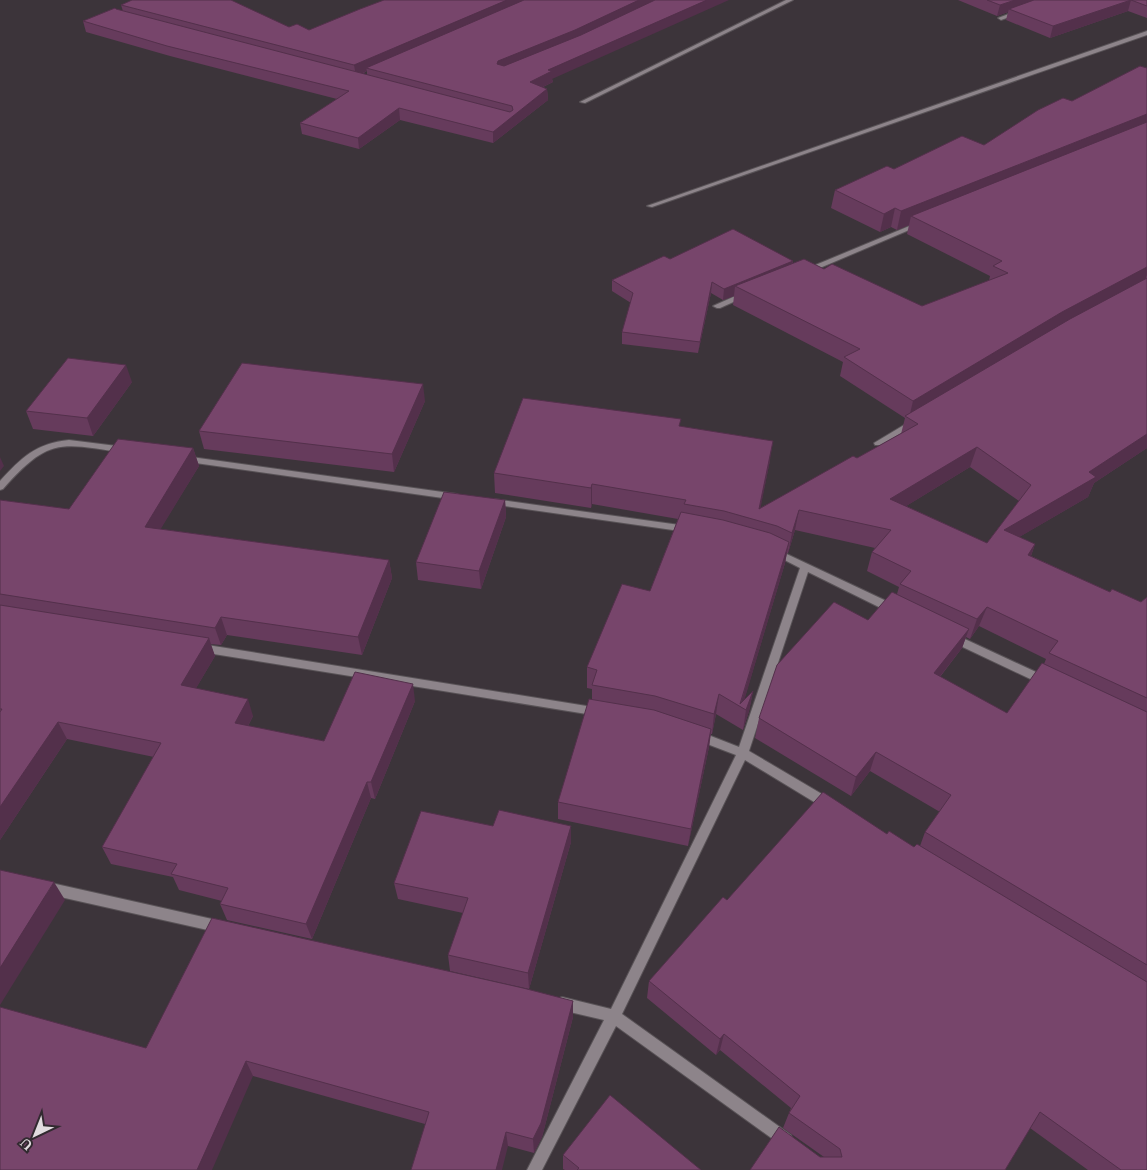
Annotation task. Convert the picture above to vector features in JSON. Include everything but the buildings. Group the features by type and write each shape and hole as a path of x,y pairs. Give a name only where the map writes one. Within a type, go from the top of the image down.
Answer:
{"street":[{"path":"583,102 790,0"},
{"path":"1001,18 1027,9"},
{"path":"650,206 1147,33"},
{"path":"800,272 929,220"},
{"path":"717,306 754,291"},
{"path":"878,443 919,418"},
{"path":"0,487 30,454 53,444 64,442 133,452"},
{"path":"173,457 468,498"},
{"path":"488,501 694,530"},
{"path":"770,550 904,614"},
{"path":"534,1170 614,1016 743,754 805,567"},
{"path":"940,631 1057,687"},
{"path":"186,645 548,702 615,715"},
{"path":"688,733 743,754 838,810"},
{"path":"29,884 234,930"},
{"path":"546,1000 614,1016 795,1147"}]}
